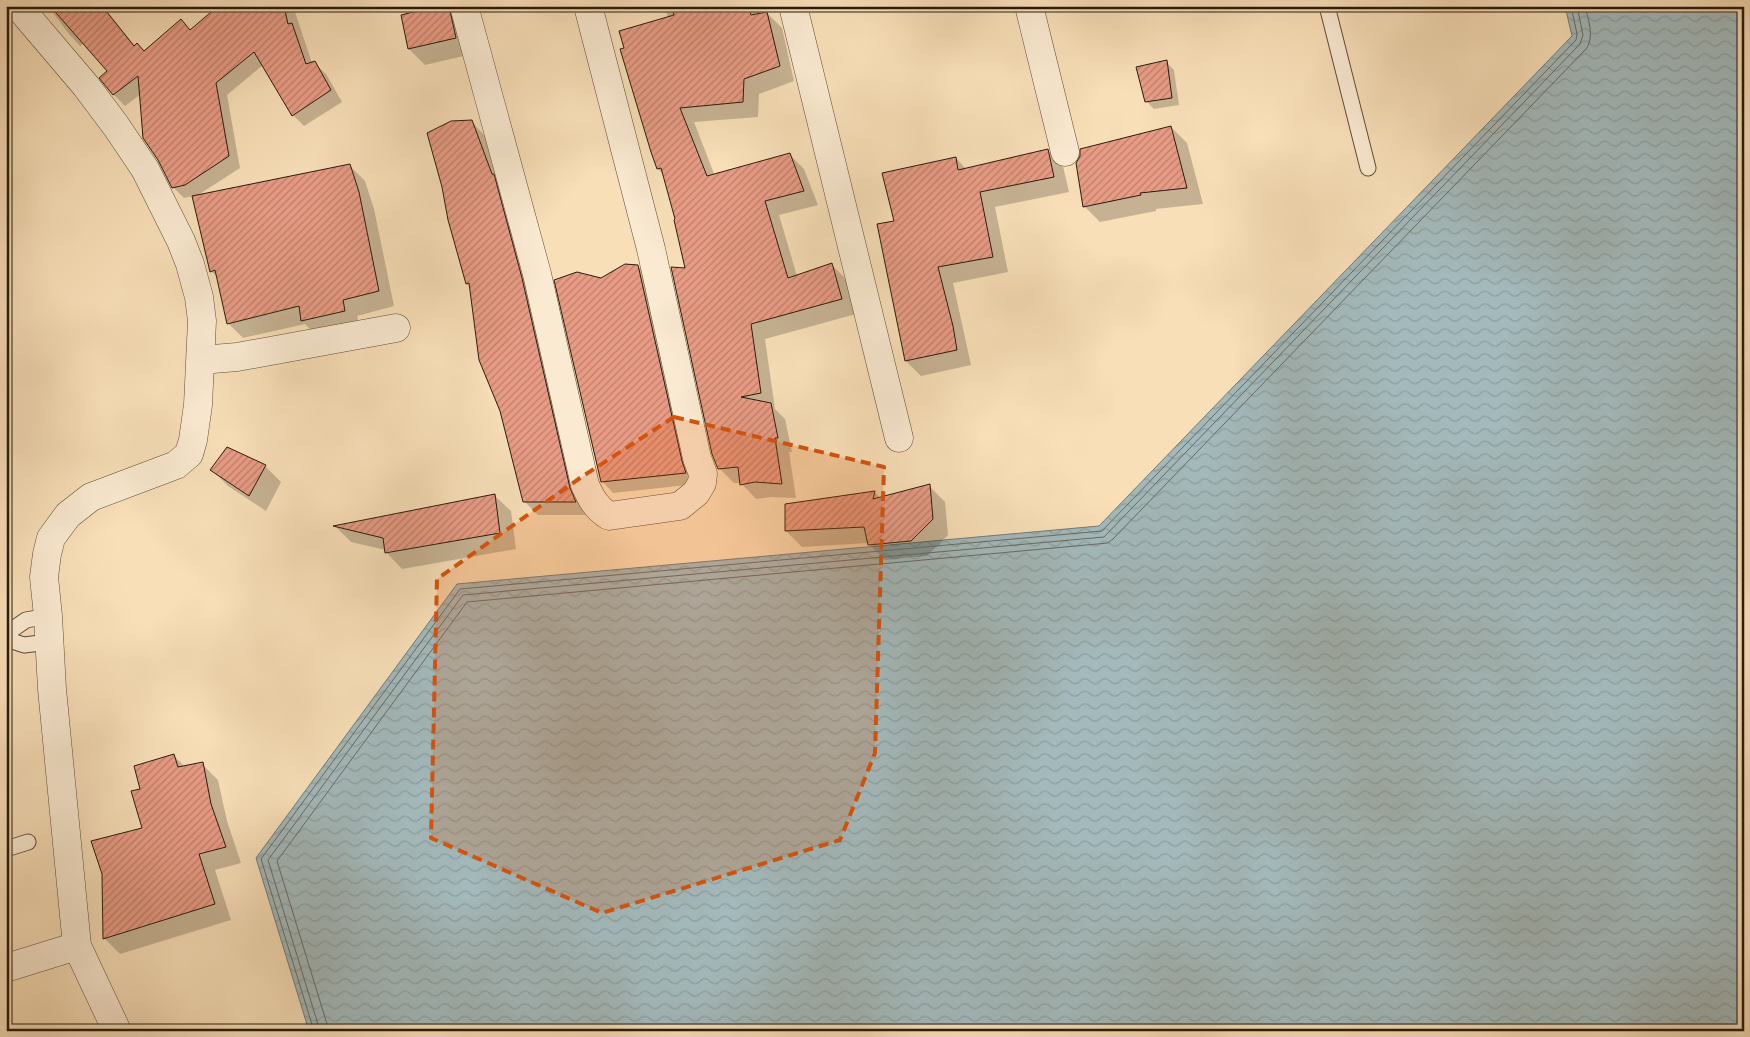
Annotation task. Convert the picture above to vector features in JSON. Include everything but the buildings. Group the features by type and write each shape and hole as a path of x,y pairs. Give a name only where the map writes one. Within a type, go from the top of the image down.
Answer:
{"street":[{"path":"18,6 86,86 145,169 182,241 199,297 202,321 201,360 194,440 189,454 176,464 91,497 68,515 51,538 46,554 44,577 52,689 78,946 116,1031"},
{"path":"464,6 536,274 585,485 594,503 609,516 680,506 696,493 702,483 703,474 697,458 651,249 588,6"},
{"path":"793,6 899,438"},
{"path":"1029,6 1066,152"},
{"path":"201,360 237,357 396,328"},
{"path":"6,968 78,946"}],"lane":[{"path":"1327,6 1368,168"},
{"path":"6,634 26,620 49,629"},
{"path":"6,639 24,645 49,629"},
{"path":"6,849 28,842"}],"highlighted area":[{"path":"674,417 884,467 875,753 840,840 602,913 431,838 437,579 580,478"}],"water":[{"path":"1565,6 1744,6 1744,1031 309,1031 256,858 457,584 1099,526 1572,36"}]}
